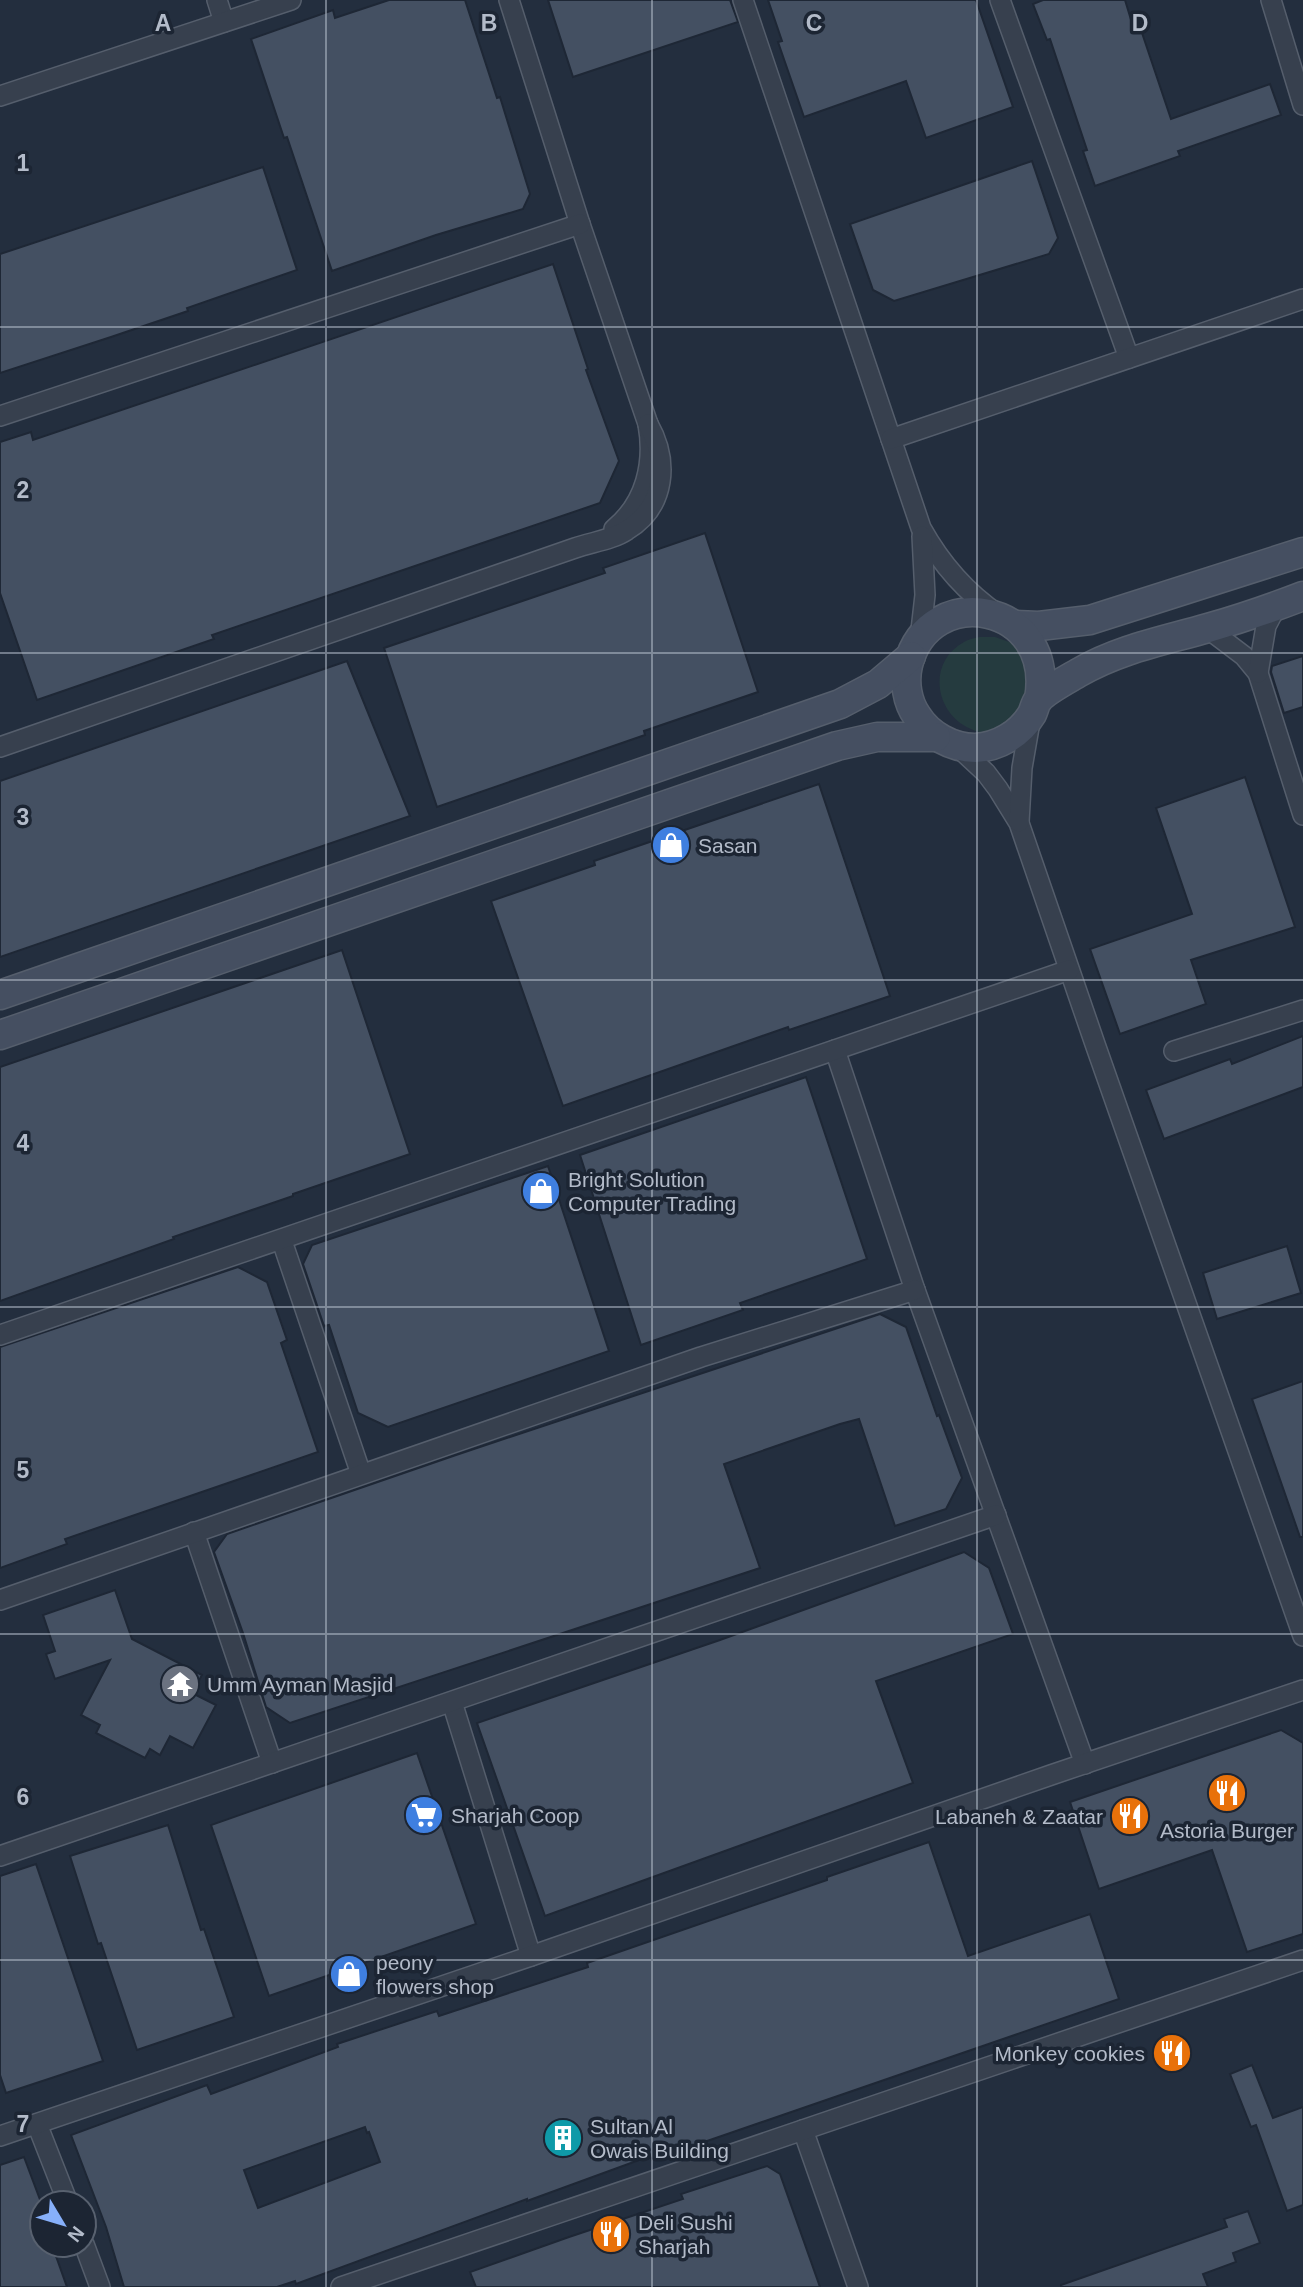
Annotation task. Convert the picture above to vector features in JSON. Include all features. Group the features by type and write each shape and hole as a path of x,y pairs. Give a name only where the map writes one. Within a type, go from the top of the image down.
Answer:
{"main road":[{"path":"0,995 840,705 877,684 915,647 930,628 957,614 980,612 1008,621 1039,626 1090,621 1303,552"},
{"path":"1035,707 1077,673 1118,654 1276,607 1303,596"},
{"path":"0,1035 837,746 877,737 947,741 974,748 1007,739 1021,729 1035,707 1042,683 1041,666 1035,650 1026,636 1008,621"},
{"path":"915,647 907,671 909,701 915,715 925,727 947,741"},
{"path":"237,953 248,938 263,927 322,906 328,896 326,884"}],"street":[{"path":"217,0 224,22"},
{"path":"0,96 290,0"},
{"path":"743,0 921,528 947,570 982,604 1008,621"},
{"path":"1000,0 1129,358"},
{"path":"1271,0 1303,105"},
{"path":"0,747 594,542 607,534 629,513 645,485 651,455 648,424 580,224 509,1"},
{"path":"0,416 580,224"},
{"path":"891,439 1303,299"},
{"path":"915,647 925,595 921,528"},
{"path":"1258,673 1266,626 1276,607"},
{"path":"1207,628 1244,656 1258,673 1303,815"},
{"path":"1019,823 1022,768 1035,707"},
{"path":"947,741 992,781 1019,823 1303,1636"},
{"path":"0,1335 282,1241 1069,970"},
{"path":"1174,1051 1303,1010"},
{"path":"835,1050 915,1290 1085,1764"},
{"path":"282,1241 361,1474"},
{"path":"0,1601 701,1357 915,1290"},
{"path":"0,1856 996,1514"},
{"path":"194,1532 272,1763"},
{"path":"0,2136 1303,1690"},
{"path":"452,1702 531,1956"},
{"path":"341,2287 1303,1960"},
{"path":"37,2124 63,2189"},
{"path":"803,2130 858,2287"},
{"path":"90,2259 100,2287"}],"green space":[{"path":"995,637 1012,643 1026,656 1034,674 1022,717 987,733 973,730 959,721 949,711 940,687 944,662 952,651 966,641"}],"building":[{"path":"389,0 465,0 497,98 500,97 530,194 523,209 436,235 332,271 251,39 333,10 335,18"},
{"path":"548,0 730,0 738,22 573,77"},
{"path":"768,0 976,0 1013,107 926,138 906,81 804,117 778,42 782,41"},
{"path":"1043,0 1125,0 1132,23 1138,21 1171,119 1270,84 1281,115 1178,151 1180,156 1095,186 1083,151 1087,150 1050,39 1047,40 1033,4"},
{"path":"1032,161 1058,238 1049,254 894,301 873,290 850,224"},
{"path":"263,167 297,270 187,308 188,311 0,373 0,254"},
{"path":"553,264 588,369 586,370 619,461 600,503 212,635 214,639 37,700 0,593 0,442 31,432 33,440"},
{"path":"705,533 758,692 644,731 645,735 437,807 384,648 605,573 603,568"},
{"path":"1303,656 1303,707 1284,713 1271,672 1272,666"},
{"path":"347,661 410,816 0,957 0,781"},
{"path":"1245,777 1295,927 1191,960 1206,1004 1120,1034 1090,949 1192,914 1156,808"},
{"path":"819,784 890,996 789,1030 788,1027 563,1106 491,901 595,865 594,861"},
{"path":"342,950 410,1154 0,1301 0,1067"},
{"path":"1303,1036 1303,1087 1164,1139 1146,1090 1230,1059 1232,1064"},
{"path":"806,1077 867,1259 740,1303 743,1310 641,1345 580,1155"},
{"path":"548,1166 609,1351 388,1427 358,1413 329,1325 324,1326 303,1264 312,1245"},
{"path":"1287,1246 1301,1293 1217,1319 1203,1273"},
{"path":"238,1267 267,1282 287,1340 281,1343 318,1452 65,1539 67,1544 0,1568 0,1347"},
{"path":"880,1314 906,1327 962,1478 946,1509 895,1526 859,1419 840,1424 724,1464 760,1568 290,1723 266,1707 214,1552 227,1534"},
{"path":"1303,1381 1303,1537 1300,1537 1252,1399"},
{"path":"964,1552 989,1568 1013,1634 876,1681 913,1783 545,1916 477,1723 720,1640"},
{"path":"115,1590 132,1639 202,1675 192,1693 216,1705 193,1748 170,1736 160,1755 150,1749 145,1758 96,1733 100,1725 81,1715 110,1660 55,1679 46,1654 55,1651 43,1615"},
{"path":"1281,1730 1303,1743 1303,1934 1247,1952 1212,1850 1099,1889 1070,1802"},
{"path":"417,1753 476,1924 269,1996 211,1825"},
{"path":"168,1825 201,1930 204,1929 234,2017 137,2050 101,1943 98,1944 70,1856"},
{"path":"929,1842 968,1956 1090,1914 1119,1999 652,2160 650,2156 296,2284 295,2281 277,2287 124,2287 98,2206 98,2189 92,2189 71,2135 207,2085 211,2094 338,2047 337,2044 437,2011 439,2016 588,1967 587,1963 827,1880 827,1877","holes":["365,2127 367,2133 369,2132 380,2162 258,2208 244,2170"]},
{"path":"36,1864 103,2061 6,2093 0,2075 0,1876"},
{"path":"1252,2065 1273,2118 1303,2107 1303,2205 1287,2211 1256,2125 1251,2127 1230,2074"},
{"path":"24,2157 36,2189 28,2189 28,2259 57,2259 67,2287 0,2287 0,2165"},
{"path":"767,2166 780,2174 820,2287 476,2287 470,2272 683,2199 681,2194"},
{"path":"1248,2211 1260,2243 1233,2253 1236,2262 1203,2274 1208,2287 1061,2287 1227,2227 1224,2219"}],"place":[{"name":"Sasan","path":"671,845"},
{"name":"Bright Solution Computer Trading","path":"541,1191"},
{"name":"Umm Ayman Masjid","path":"180,1684"},
{"name":"Astoria Burger","path":"1227,1793"},
{"name":"Sharjah Coop","path":"424,1815"},
{"name":"Labaneh & Zaatar","path":"1130,1816"},
{"name":"peony flowers shop","path":"349,1974"},
{"name":"Monkey cookies","path":"1172,2053"},
{"name":"Sultan Al Owais Building","path":"563,2138"},
{"name":"Deli Sushi Sharjah","path":"611,2234"}]}
